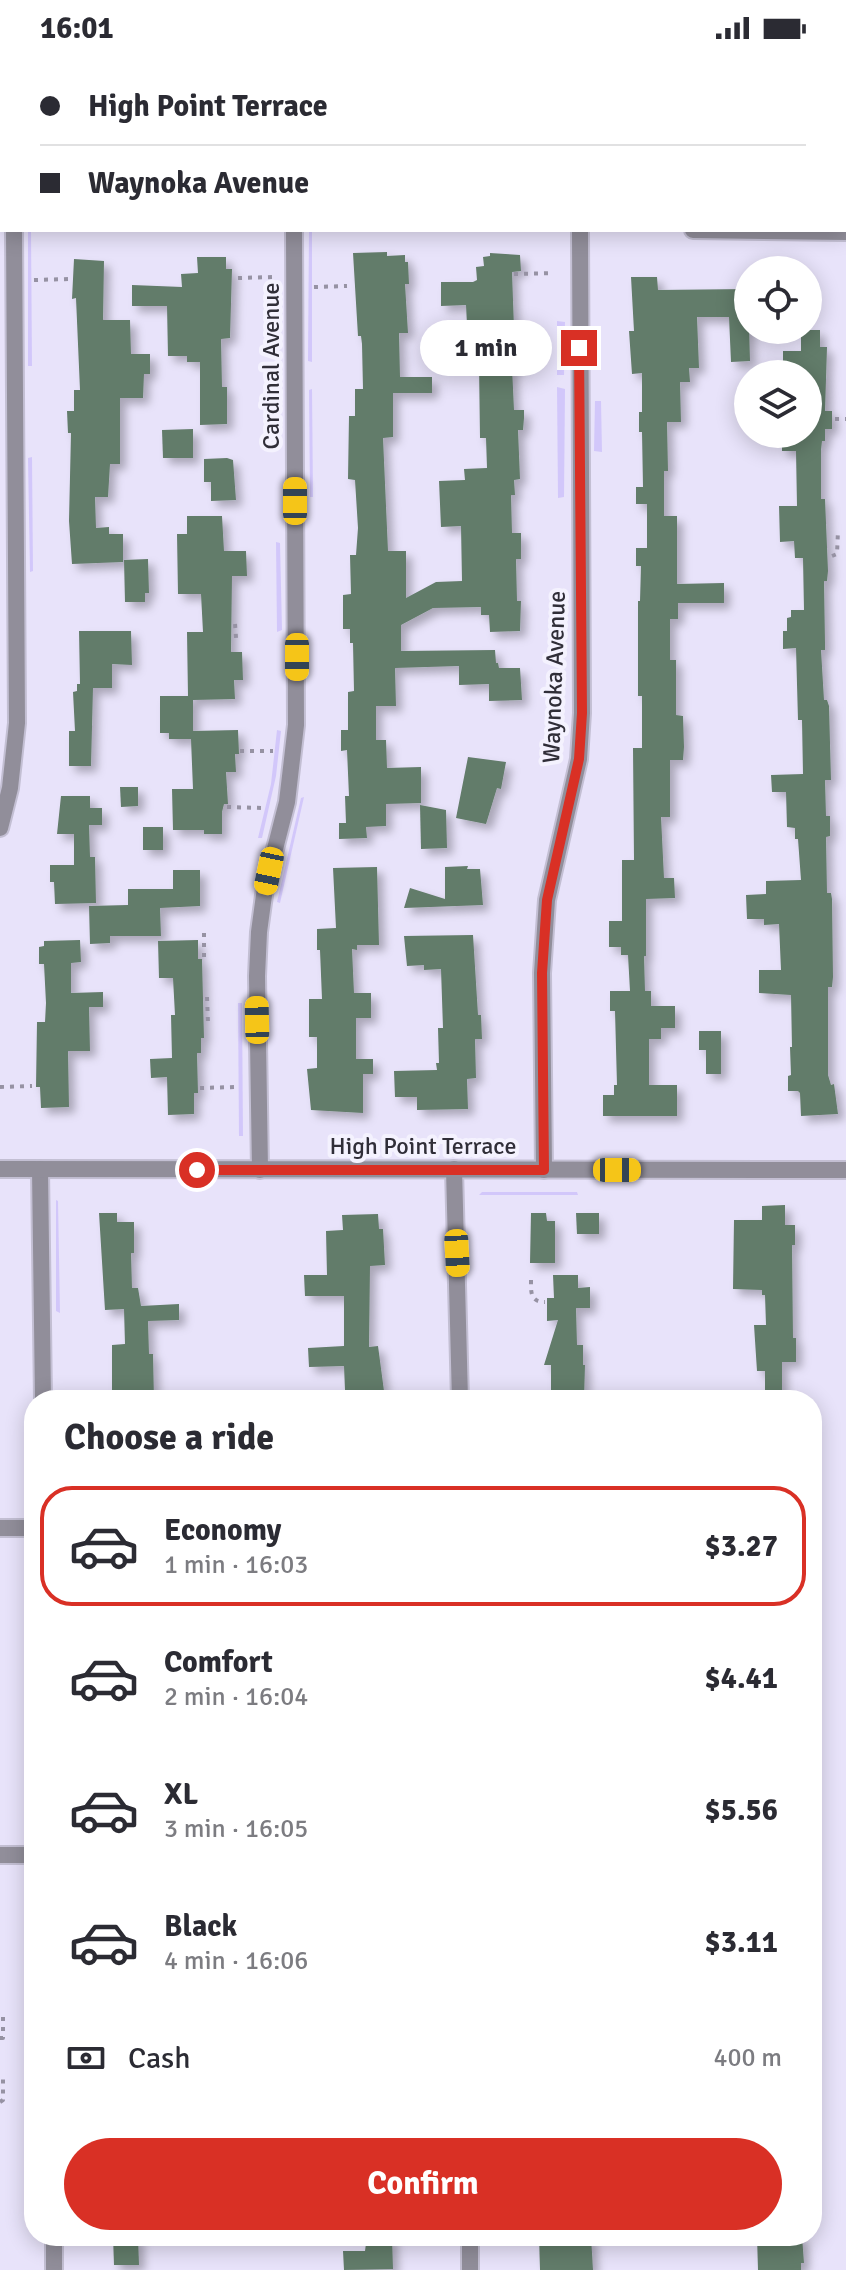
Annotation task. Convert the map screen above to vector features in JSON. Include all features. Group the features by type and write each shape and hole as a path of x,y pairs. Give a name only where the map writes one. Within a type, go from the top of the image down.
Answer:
{"street":[{"path":"0,828 11,779 17,712 14,232"},
{"name":"Cardinal Avenue","path":"260,1170 259,932 265,888 289,790 296,715 294,232"},
{"name":"Waynoka Avenue","path":"544,1170 542,973 546,915 579,759 582,713 580,232"},
{"name":"High Point Terrace","path":"0,1169 846,1170"},
{"path":"40,1169 43,1390"},
{"path":"454,1169 460,1390"},
{"path":"0,1528 24,1528"},
{"path":"0,1855 24,1855"},
{"path":"54,2246 54,2270"},
{"path":"470,2246 470,2270"}],"path":[{"path":"514,274 553,273"},
{"path":"238,278 273,277"},
{"path":"34,280 71,279"},
{"path":"314,287 347,286"},
{"path":"835,419 846,419"},
{"path":"832,556 837,554 838,530"},
{"path":"235,624 236,638"},
{"path":"240,751 273,751"},
{"path":"227,807 263,808"},
{"path":"204,931 204,957"},
{"path":"207,997 208,1024"},
{"path":"0,1087 32,1086"},
{"path":"200,1088 236,1087"},
{"path":"531,1280 533,1298 545,1302"},
{"path":"0,2038 3,2038 3,2016"},
{"path":"0,2102 3,2100 3,2074"}],"shaded area":[{"path":"28,232 31,232 32,366 28,366"},
{"path":"309,232 312,232 312,362 308,361"},
{"path":"557,321 565,322 564,375 557,375"},
{"path":"557,387 565,389 564,497 558,498"},
{"path":"312,389 313,497 310,497 309,390"},
{"path":"595,401 601,401 602,452 594,451"},
{"path":"32,457 33,571 30,572 28,458"},
{"path":"276,542 280,543 282,630 277,632"},
{"path":"277,730 281,731 276,776 262,838 258,838 271,784"},
{"path":"304,797 280,903 277,902 301,798"},
{"path":"238,1003 242,1003 243,1136 239,1136"},
{"path":"482,1192 577,1192 578,1195 479,1195"},
{"path":"58,1201 60,1313 56,1311"}],"building":[{"path":"387,252 387,256 405,255 405,262 408,262 409,284 405,284 408,333 399,333 400,377 432,377 432,393 393,393 393,437 383,438 388,551 406,551 406,598 436,582 462,581 461,526 441,527 439,481 465,480 464,469 487,468 486,438 480,438 479,364 469,364 466,305 441,306 441,282 477,280 476,267 484,266 483,257 490,256 490,253 520,255 521,271 512,272 514,328 518,328 520,366 512,367 514,410 524,410 524,418 523,430 518,430 520,479 514,480 515,495 511,495 512,533 521,533 521,559 516,559 517,601 521,601 520,631 490,632 489,615 481,615 481,607 433,608 401,625 401,651 495,650 499,668 520,668 522,700 489,701 489,684 459,685 459,666 395,668 396,706 376,706 376,740 386,740 387,768 421,767 421,803 386,804 386,826 366,827 367,838 339,839 339,823 346,823 345,796 349,796 347,750 341,751 341,730 348,730 348,692 354,691 353,643 350,643 350,629 343,629 343,595 351,594 350,555 356,555 358,528 355,480 348,479 349,416 355,416 355,389 363,389 353,253"},
{"path":"197,257 226,257 226,269 232,269 230,338 221,339 222,387 227,387 227,424 200,425 200,362 187,362 187,356 168,356 167,306 132,306 132,285 182,287 181,274 198,273"},
{"path":"74,259 104,261 103,320 130,320 131,354 150,354 150,374 144,374 143,398 120,398 120,464 110,464 108,497 95,497 96,528 109,527 109,534 123,534 123,562 72,564 69,521 71,433 68,433 67,411 74,411 74,390 80,390 76,298 72,299"},
{"path":"631,277 657,277 658,290 734,289 734,344 750,344 750,360 731,362 729,317 697,317 699,368 689,368 690,382 680,382 681,422 667,422 668,471 664,471 664,516 677,516 677,584 724,583 724,603 678,603 678,619 670,619 670,660 676,660 676,715 683,716 684,747 683,760 670,760 670,817 661,817 664,878 674,878 675,898 646,899 644,956 645,991 651,991 651,1006 675,1006 675,1028 661,1028 661,1039 649,1039 649,1085 677,1085 677,1116 603,1116 603,1095 614,1095 614,1085 617,1085 615,1011 610,1011 610,991 630,991 628,955 621,955 621,947 609,947 609,921 622,921 622,860 634,860 633,748 642,748 642,696 638,696 641,566 636,566 636,548 647,548 647,504 636,504 636,487 643,487 642,432 639,432 642,373 632,374 629,331 634,331"},
{"path":"801,344 827,347 825,411 832,411 832,429 825,429 825,441 822,441 822,360 783,360 783,351 801,351"},
{"path":"193,429 193,458 163,458 162,430"},
{"path":"782,448 821,448 821,499 825,499 828,571 827,581 824,581 825,650 821,650 824,700 829,706 831,780 825,780 826,816 830,816 830,836 826,837 827,893 831,893 832,899 833,977 832,987 828,987 828,1075 831,1085 834,1084 838,1114 801,1116 800,1093 788,1091 792,1047 791,995 759,993 759,970 781,970 779,924 764,925 764,919 747,919 746,895 766,894 766,881 801,880 798,839 795,839 795,828 787,827 786,792 772,792 771,775 803,774 796,648 783,649 783,631 787,631 787,618 791,617 791,610 804,610 803,558 795,558 794,541 780,542 779,506 797,506 796,451 782,451"},
{"path":"204,459 233,460 236,500 211,501 211,482 204,482"},
{"path":"187,516 222,516 224,551 246,551 247,576 232,576 231,652 242,652 243,680 234,680 235,699 193,700 193,731 238,730 236,772 226,772 228,804 224,804 222,812 222,834 204,834 204,830 173,830 172,789 193,789 191,739 169,739 169,733 160,733 160,696 188,696 187,632 203,632 201,594 178,594 177,534 187,534"},
{"path":"148,559 149,593 145,593 145,602 125,602 124,560"},
{"path":"79,631 131,631 132,665 112,664 112,688 93,688 91,766 69,766 69,731 75,731 73,692 80,684"},
{"path":"468,757 506,762 501,789 497,788 486,824 456,818"},
{"path":"120,787 138,787 138,806 121,807"},
{"path":"61,796 90,796 90,808 102,808 102,825 89,825 90,857 95,857 96,903 55,904 50,865 74,865 74,834 57,834"},
{"path":"420,805 446,810 447,848 421,849"},
{"path":"143,827 163,827 163,850 143,850"},
{"path":"468,866 467,869 480,869 483,905 404,908 410,888 445,899 445,867"},
{"path":"377,867 379,945 357,945 357,950 352,949 354,993 371,993 371,1018 356,1018 356,1059 373,1059 373,1074 363,1074 363,1113 311,1110 307,1069 317,1068 317,1037 309,1037 309,999 322,999 317,929 336,928 333,868"},
{"path":"173,870 200,870 200,906 160,908 161,936 110,936 110,943 90,944 89,906 128,905 128,889 173,889"},
{"path":"473,935 482,1039 475,1039 476,1078 467,1079 468,1109 417,1110 417,1097 395,1097 394,1071 437,1070 438,1028 443,1028 441,969 424,970 424,965 407,966 404,936"},
{"path":"80,940 81,962 71,963 71,993 103,992 103,1007 89,1007 90,1051 68,1051 69,1107 41,1108 40,1087 36,1087 37,1022 45,1022 46,1003 44,964 39,964 39,947 44,946 44,941"},
{"path":"198,940 198,959 202,959 204,1038 201,1038 201,1053 197,1053 198,1093 194,1093 194,1114 168,1115 167,1077 151,1078 150,1059 172,1058 171,1015 175,1015 173,978 159,978 158,941"},
{"path":"699,1031 721,1031 721,1074 706,1074 706,1050 699,1050"},
{"path":"785,1205 785,1225 795,1225 795,1245 792,1245 796,1362 782,1362 782,1390 765,1390 765,1371 757,1371 754,1325 766,1325 765,1295 762,1295 762,1290 733,1289 734,1220 762,1220 762,1206"},
{"path":"99,1213 117,1213 117,1222 134,1222 132,1288 138,1288 141,1306 179,1304 179,1320 148,1321 154,1390 112,1390 112,1345 125,1344 124,1309 105,1310"},
{"path":"531,1213 546,1213 547,1221 555,1221 555,1263 530,1263"},
{"path":"576,1213 599,1213 599,1234 577,1234"},
{"path":"378,1214 379,1229 383,1229 385,1265 370,1266 369,1347 378,1346 384,1390 345,1390 344,1366 309,1367 308,1348 344,1346 344,1296 305,1296 304,1275 327,1275 326,1231 343,1230 342,1215"},
{"path":"553,1275 578,1275 578,1288 590,1287 590,1308 576,1308 577,1345 583,1345 584,1390 551,1390 551,1365 544,1365 558,1320 547,1321 547,1298 554,1298"},
{"path":"113,2246 138,2246 139,2265 114,2265"},
{"path":"366,2246 392,2246 393,2269 344,2270 343,2251 365,2251"},
{"path":"539,2246 592,2246 593,2270 540,2270"},
{"path":"757,2246 803,2246 804,2263 801,2263 801,2270 758,2270"}],"route":[{"path":"197,1170 544,1170 542,973 547,900 579,759 582,713 579,348"}]}
